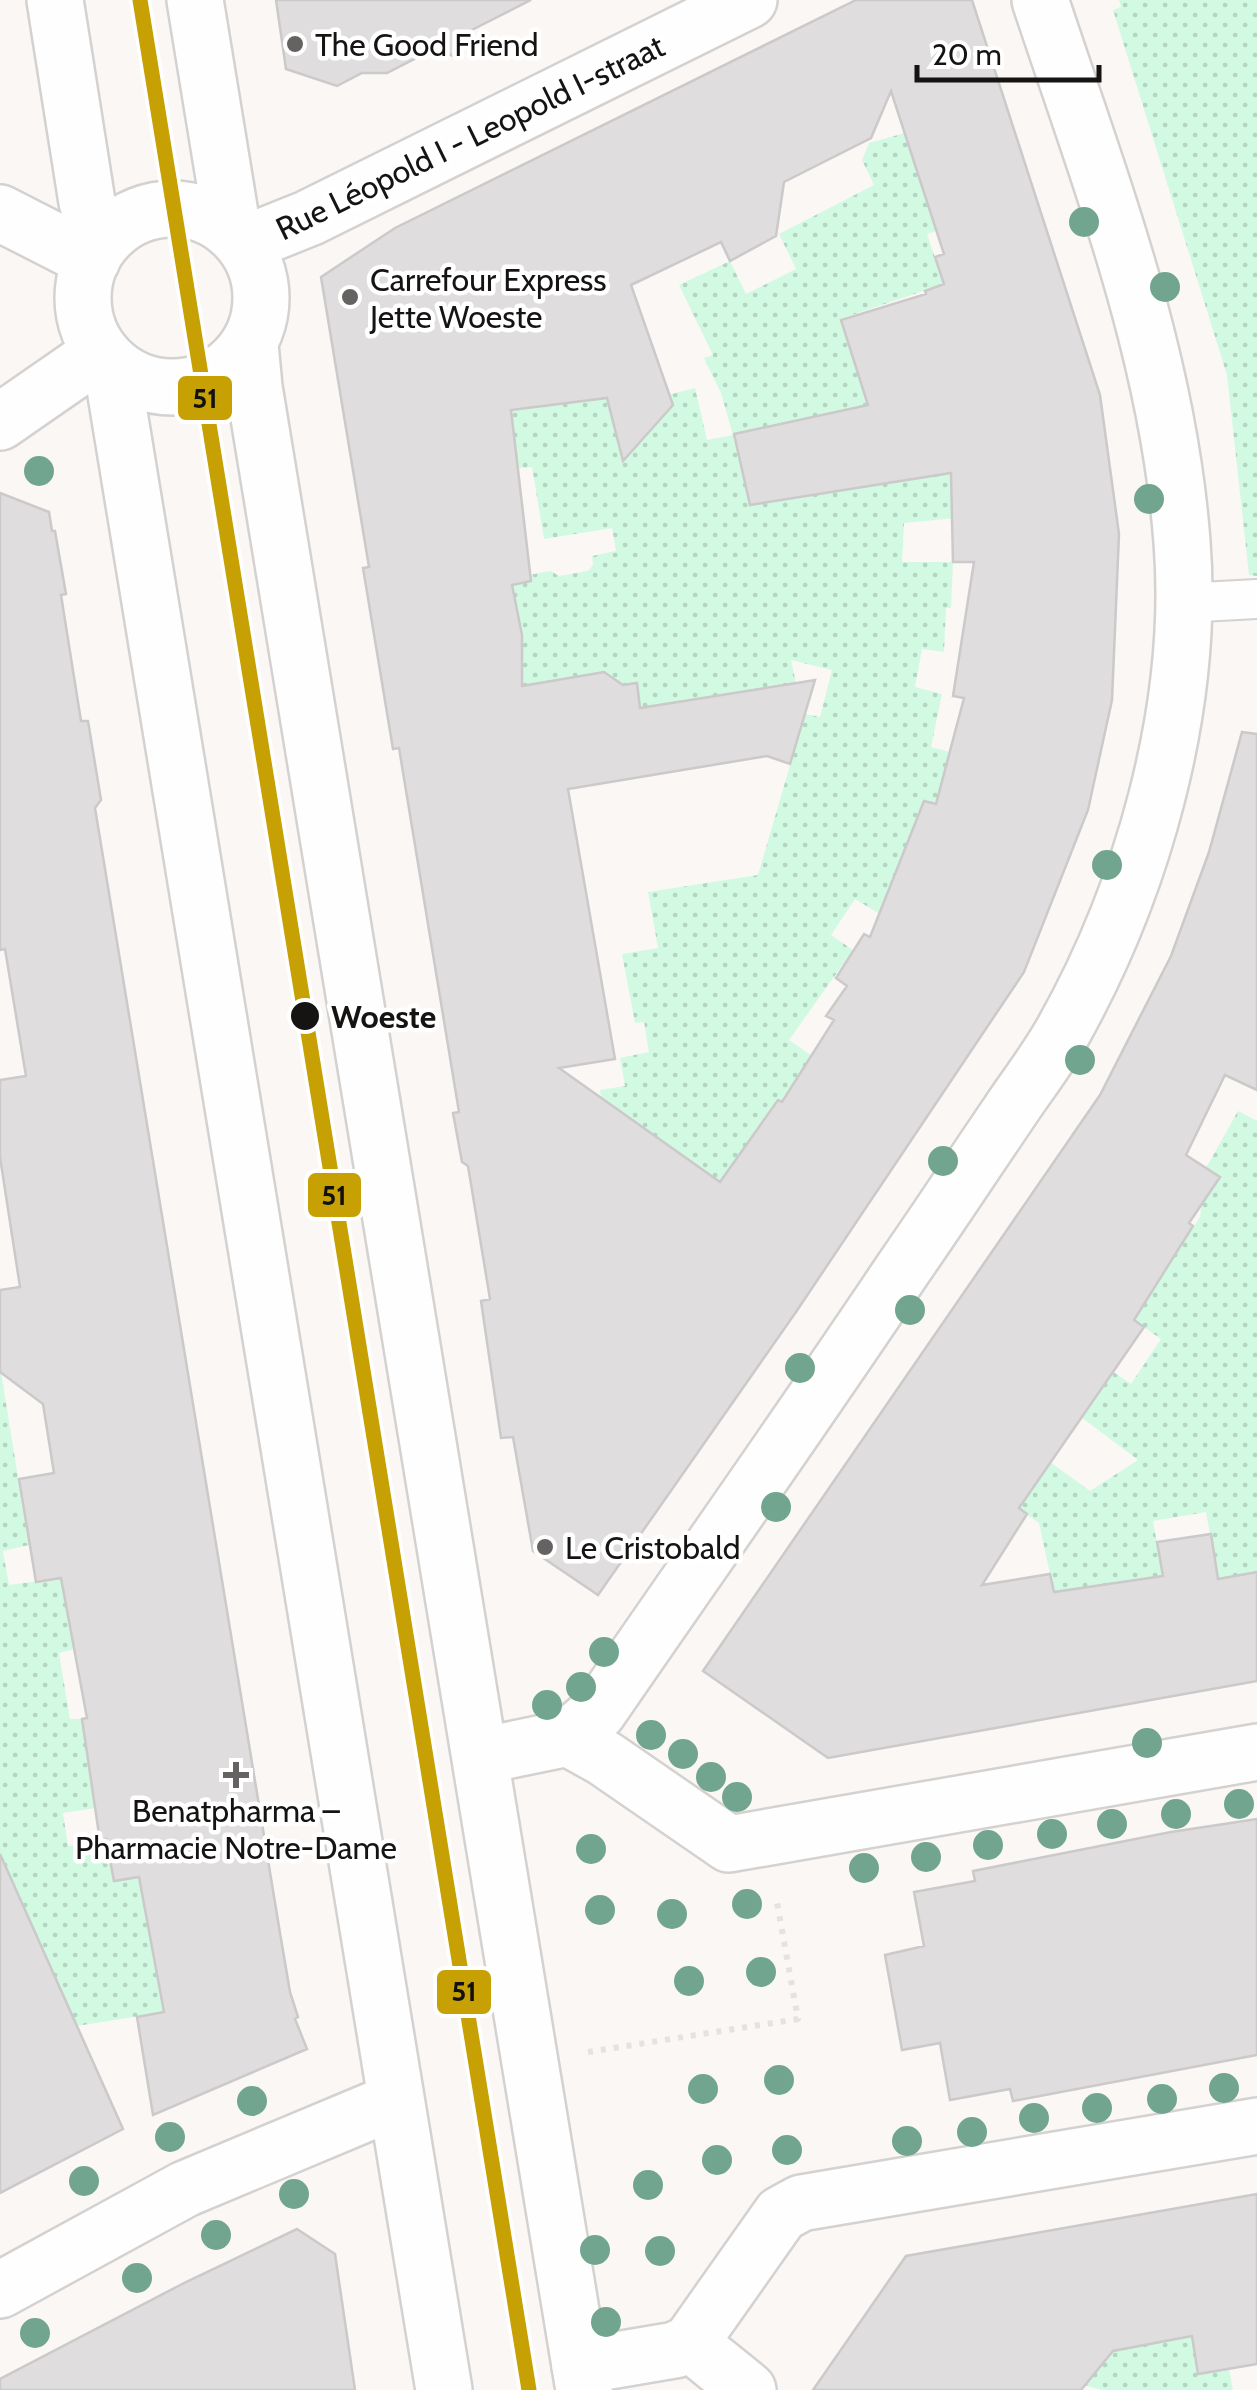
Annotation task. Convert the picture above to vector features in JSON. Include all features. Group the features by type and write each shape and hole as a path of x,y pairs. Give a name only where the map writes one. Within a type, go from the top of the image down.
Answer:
{"street":[{"path":"56,0 96,252"},
{"path":"195,0 238,238 256,267 262,292 260,319 250,344 221,374 202,384 151,386 130,377 106,358 89,330 83,307 84,282 96,252 121,225 146,213 174,209 206,215 238,238"},
{"name":"Rue Léopold I - Leopold I-straat","path":"238,238 326,209 749,0"},
{"path":"481,1756 568,1738 598,1712 846,1355 1060,1036 1116,922 1157,796 1178,672 1183,547 1176,484 1154,358 1138,298 1040,0"},
{"path":"0,213 96,252"},
{"path":"250,344 254,388 582,2378 690,2343 782,2214 802,2203 1257,2126"},
{"path":"0,422 106,358"},
{"path":"106,358 444,2390"},
{"path":"568,1738 604,1758 729,1844 1257,1752"},
{"path":"0,2290 185,2189 396,2104"},
{"path":"690,2343 748,2390"}],"lane":[{"path":"1182,603 1257,599"}],"path":[{"path":"578,2053 798,2019 773,1880"}],"green space":[{"path":"1119,0 1257,0 1257,576 1249,575 1227,375 1113,10 1121,7"},
{"path":"905,133 950,226 927,234 944,284 840,319 868,405 734,435 750,505 965,470 966,517 904,523 902,562 953,562 944,652 922,649 915,687 942,694 931,747 1021,771 936,804 893,922 855,899 831,935 853,950 789,1040 831,1069 800,1113 778,1100 759,1127 741,1207 606,1127 600,1090 625,1086 620,1058 649,1052 644,1022 635,1023 622,954 658,948 648,892 758,875 805,714 820,717 832,670 791,660 796,683 640,708 637,683 614,687 612,678 604,672 576,677 570,685 524,692 516,643 522,635 505,579 551,571 559,576 588,571 593,565 592,556 616,551 612,528 544,539 532,467 518,468 489,413 545,406 586,394 668,395 695,388 707,440 733,435 721,393 704,358 713,355 679,285 730,261 746,294 796,269 779,234 874,185 862,160 869,143"},
{"path":"1238,1111 1257,1121 1257,1572 1218,1579 1206,1512 1153,1521 1163,1577 1054,1592 1039,1523 990,1489 1050,1462 1090,1491 1138,1460 1081,1417 1109,1369 1131,1384 1161,1339 1103,1298 1164,1273 1200,1217 1206,1168"},
{"path":"0,1366 29,1545 3,1551 9,1585 61,1578 74,1649 59,1653 70,1719 82,1719 96,1808 63,1813 68,1846 106,1839 114,1881 139,1877 164,2012 77,2026 0,1854"},
{"path":"1189,2322 1198,2373 1229,2369 1233,2390 1103,2390 1048,2376 1052,2362 1159,2342"}],"building":[{"path":"276,0 531,0 464,34 459,59 436,48 387,73 362,73 337,86 286,69"},
{"path":"856,0 972,0 1100,395 1119,534 1112,700 1088,810 1024,972 796,1312 598,1595 533,1551 513,1437 501,1438 481,1301 490,1299 468,1166 462,1162 453,1113 459,1112 399,748 393,749 363,568 369,567 321,277 395,228","holes":["891,91 944,254 935,257 944,284 925,291 926,294 841,320 868,405 734,434 750,505 951,473 953,562 974,562 953,696 964,698 936,804 924,801 870,937 864,934 836,978 847,986 826,1016 834,1020 782,1102 778,1100 720,1182 559,1068 615,1059 568,789 767,756 790,764 815,680 640,708 637,683 623,685 604,672 522,686 522,635 512,585 531,581 511,410 607,398 623,461 673,405 631,285 721,242 730,261 776,236 784,182 871,138"]},
{"path":"0,493 49,512 55,531 81,721 88,721 101,800 95,808 280,1933 298,2017 295,2019 307,2049 153,2115 137,2017 164,2012 139,1877 114,1881 106,1839 100,1841 82,1719 87,1718 61,1578 36,1582 19,1479 54,1473 43,1404 0,1372 0,1290 20,1287 0,1157 0,1080 26,1076 5,949 0,950"},
{"path":"1242,732 1257,734 1257,1090 1225,1075 1186,1155 1220,1177 1134,1320 1144,1327 1019,1508 1027,1514 982,1585 1050,1574 1054,1592 1163,1576 1157,1542 1211,1534 1218,1579 1257,1572 1257,1681 828,1758 703,1671 1100,1095 1171,956 1209,852"},
{"path":"1257,1819 1257,2055 1013,2101 1010,2089 950,2100 940,2043 902,2050 885,1955 924,1946 914,1892 975,1881 973,1871"},
{"path":"0,1854 123,2129 0,2193"},
{"path":"1257,2194 1257,2364 1198,2374 1192,2336 1113,2351 1081,2390 813,2390 906,2256"},
{"path":"297,2229 335,2254 355,2390 0,2390 0,2379"}],"transit line":[{"name":"51","path":"140,0 529,2390"}],"place":[{"name":"The Good Friend","path":"295,44"},
{"name":"Carrefour Express Jette Woeste","path":"350,297"},
{"name":"Woeste","path":"305,1016"},
{"name":"Le Cristobald","path":"545,1547"},
{"name":"Benatpharma – Pharmacie Notre-Dame","path":"236,1775"}]}
